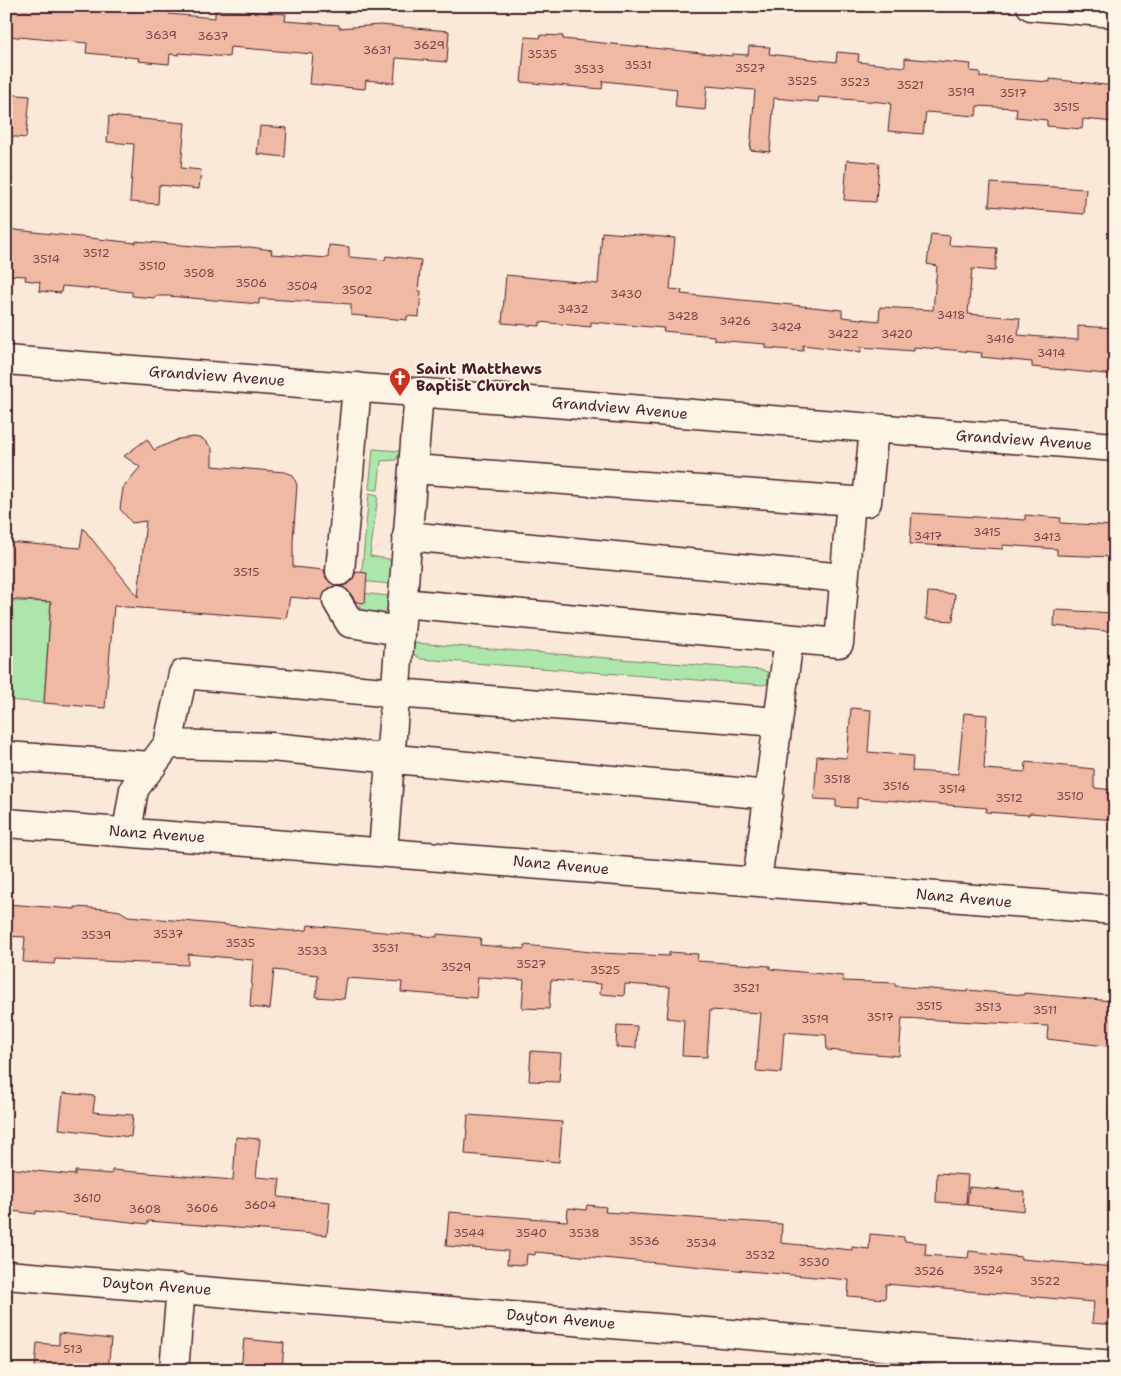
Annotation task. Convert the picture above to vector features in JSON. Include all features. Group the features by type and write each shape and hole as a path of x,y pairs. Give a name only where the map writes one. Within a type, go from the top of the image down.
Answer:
{"street":[{"path":"1031,6 1115,13"},
{"name":"Grandview Avenue","path":"6,360 1115,447"},
{"path":"340,571 357,387"},
{"path":"383,851 419,392"},
{"path":"413,470 867,502 874,428"},
{"path":"402,603 839,643 851,501"},
{"path":"408,536 844,578"},
{"path":"337,601 350,623 400,631"},
{"path":"757,881 789,639"},
{"path":"127,832 134,789 168,744 183,674 395,693 778,722"},
{"path":"168,744 271,747 769,795"},
{"path":"6,756 152,766"},
{"name":"Nanz Avenue","path":"6,823 383,851 1115,910"},
{"name":"Dayton Avenue","path":"6,1275 1115,1365"},
{"path":"174,1370 181,1288"}],"green space":[{"path":"373,449 400,451 396,460 381,461 378,490 369,489"},
{"path":"369,493 378,495 370,556 389,559 392,564 390,584 361,581"},
{"path":"362,593 389,596 387,609 383,616 362,613 360,604"},
{"path":"6,601 51,602 44,703 6,700"},
{"path":"416,643 761,670 768,672 767,684 421,659 412,653 411,647"}],"building":[{"path":"6,6 149,6 170,8 169,14 215,18 215,10 245,11 286,14 285,21 339,25 339,28 380,25 449,31 447,62 396,58 394,83 366,80 365,89 310,84 313,54 230,47 229,57 170,54 169,64 138,61 139,58 86,53 87,43 6,36"},
{"path":"541,35 563,36 563,39 732,56 732,54 748,55 749,46 770,47 769,54 836,62 837,52 859,54 858,62 905,67 905,58 971,64 970,71 980,72 980,77 1050,82 1050,79 1115,86 1115,122 1083,119 1082,129 1047,126 1047,120 1016,117 1017,108 977,106 976,116 926,112 923,134 888,131 891,103 819,97 818,102 774,98 770,152 750,150 755,90 707,86 705,110 675,107 677,89 603,81 602,89 521,82 525,37 540,38"},
{"path":"6,94 30,96 26,138 6,136"},
{"path":"109,116 185,123 181,168 201,170 199,189 159,185 158,204 130,202 134,144 107,142"},
{"path":"260,126 287,128 285,157 257,154"},
{"path":"847,160 879,163 876,202 844,200"},
{"path":"991,183 1086,189 1084,214 989,206"},
{"path":"6,229 136,243 136,241 217,248 250,247 272,250 271,254 328,258 329,245 349,247 349,257 385,260 386,256 421,260 418,291 421,291 419,317 407,316 407,320 351,315 351,304 259,299 259,304 168,296 155,296 155,298 132,296 132,292 62,286 61,293 39,291 40,282 25,280 26,276 6,275"},
{"path":"602,232 675,238 670,289 682,290 681,294 842,310 842,317 879,321 880,307 933,310 937,266 927,264 931,234 950,236 949,245 997,248 995,271 972,269 968,314 1020,318 1018,335 1078,340 1078,326 1115,328 1115,375 1032,367 1032,362 981,357 982,353 953,350 914,347 914,351 861,347 861,352 803,345 803,351 766,348 766,344 714,340 714,336 663,331 664,328 591,322 591,327 540,322 540,326 502,323 506,275 598,284"},
{"path":"194,437 203,439 212,448 212,466 285,472 293,475 297,485 293,567 324,570 326,578 336,586 329,588 322,600 290,597 286,619 114,606 105,708 44,703 51,602 6,599 6,542 80,548 83,528 138,597 146,521 132,523 120,509 123,488 140,467 124,456 147,439 154,450 179,439"},
{"path":"912,513 1025,520 1025,515 1061,518 1060,523 1115,526 1115,557 1057,555 1057,549 1003,545 1003,549 910,544"},
{"path":"356,572 367,573 365,603 356,602 350,593 341,586 352,580"},
{"path":"928,592 955,594 953,621 926,619"},
{"path":"1055,610 1115,613 1115,632 1054,626"},
{"path":"851,708 871,710 868,752 913,756 912,771 958,774 964,713 987,715 984,769 1025,772 1026,762 1094,769 1094,788 1115,790 1115,820 1030,813 1029,815 986,812 987,808 857,798 857,808 836,807 836,800 814,799 817,756 847,758"},
{"path":"6,904 75,909 75,907 107,909 120,911 128,916 292,931 307,930 308,925 437,937 437,934 481,938 480,945 524,949 525,945 600,953 669,956 669,952 698,954 697,961 770,966 770,969 843,976 843,981 895,983 895,986 967,992 967,990 1024,995 1024,993 1112,1001 1115,1003 1115,1047 1047,1039 1048,1026 902,1018 899,1056 827,1050 826,1035 784,1032 781,1073 756,1071 761,1013 710,1010 707,1057 682,1056 684,1020 667,1018 670,987 625,984 624,996 600,994 601,984 551,980 549,1009 522,1008 524,980 478,977 476,998 401,992 402,982 347,978 344,999 316,997 318,975 274,970 270,1009 250,1007 253,960 188,954 188,965 55,959 54,964 23,962 25,937 6,936"},
{"path":"617,1025 637,1026 636,1048 616,1047"},
{"path":"531,1051 561,1053 559,1082 529,1081"},
{"path":"63,1093 95,1096 93,1112 133,1115 131,1137 59,1129"},
{"path":"468,1115 562,1122 559,1162 465,1154"},
{"path":"236,1137 260,1139 256,1177 280,1179 278,1197 330,1202 327,1235 148,1221 148,1224 36,1211 36,1214 11,1211 12,1201 6,1201 6,1168 75,1175 75,1171 112,1174 112,1170 233,1180"},
{"path":"937,1173 968,1175 966,1204 936,1202"},
{"path":"969,1187 1025,1192 1024,1211 967,1205"},
{"path":"587,1205 606,1207 605,1212 782,1224 781,1243 852,1250 852,1247 869,1249 870,1234 904,1237 904,1241 926,1243 925,1255 968,1258 969,1251 1021,1257 1021,1259 1115,1267 1115,1325 1092,1323 1094,1302 886,1284 885,1299 848,1296 849,1280 535,1252 535,1255 527,1254 526,1265 507,1264 508,1251 446,1246 449,1212 567,1221 568,1208 586,1210"},
{"path":"59,1333 111,1339 108,1370 35,1368 37,1343 59,1345"},
{"path":"244,1339 284,1343 282,1370 241,1370"}],"place":[{"name":"Saint Matthews Baptist Church","path":"400,397"}]}
